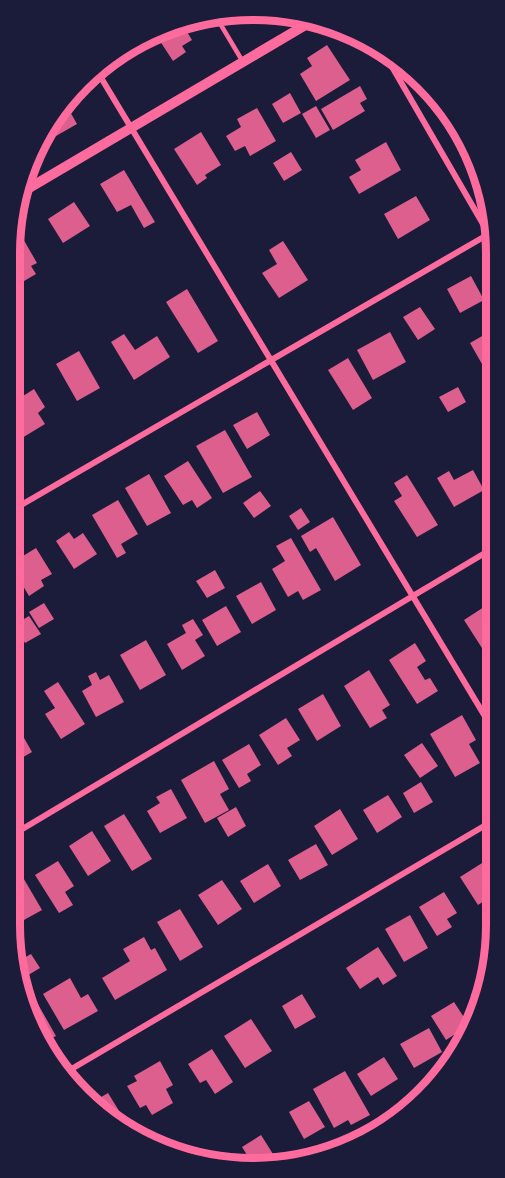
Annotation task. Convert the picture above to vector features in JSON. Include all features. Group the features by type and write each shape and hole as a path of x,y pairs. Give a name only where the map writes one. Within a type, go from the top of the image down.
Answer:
{"street":[{"path":"28,189 305,25"},
{"path":"392,67 484,221"},
{"path":"100,76 414,594 486,718"},
{"path":"20,506 485,236"},
{"path":"20,830 486,552"},
{"path":"70,1070 486,825"}],"lane":[{"path":"219,22 243,62"}],"building":[{"path":"185,29 192,40 182,46 186,52 173,61 159,39"},
{"path":"327,45 350,80 316,101 300,74 312,66 307,58"},
{"path":"360,86 367,99 360,103 365,111 333,130 321,109"},
{"path":"290,93 301,113 283,123 272,104"},
{"path":"316,106 330,130 316,138 302,114"},
{"path":"257,108 276,141 250,156 245,146 235,151 226,136 241,127 237,119"},
{"path":"69,110 77,124 56,136 54,132"},
{"path":"201,132 221,165 205,175 207,178 197,185 174,149"},
{"path":"386,142 401,170 359,194 349,177 361,170 355,160"},
{"path":"291,152 302,170 284,181 273,163"},
{"path":"124,170 155,222 144,228 131,205 117,212 100,184"},
{"path":"416,196 430,220 398,239 384,214"},
{"path":"74,202 90,226 63,243 48,219"},
{"path":"20,234 37,263 31,266 36,274 20,283"},
{"path":"283,241 308,280 279,298 262,273 277,264 269,250"},
{"path":"471,276 484,300 460,313 447,289"},
{"path":"187,289 218,341 198,353 166,302"},
{"path":"420,307 435,329 418,340 403,317"},
{"path":"390,332 406,362 373,380 357,350"},
{"path":"124,334 135,350 157,336 170,357 134,380 111,342"},
{"path":"486,334 486,371 470,343"},
{"path":"79,351 100,388 77,401 56,364"},
{"path":"348,358 372,398 353,410 328,370"},
{"path":"458,387 466,402 448,412 439,397"},
{"path":"34,389 45,407 38,413 45,424 22,438 20,435 20,398"},
{"path":"257,412 270,435 247,449 233,425"},
{"path":"225,430 252,477 223,493 196,446"},
{"path":"188,461 212,498 197,508 192,500 183,505 164,476"},
{"path":"473,470 484,490 454,507 437,478 449,471 454,480"},
{"path":"149,474 171,513 147,526 125,488"},
{"path":"407,475 438,525 417,537 394,501 402,496 394,483"},
{"path":"260,491 271,506 254,518 243,503"},
{"path":"118,500 138,534 121,544 126,553 117,558 92,515"},
{"path":"301,508 310,522 298,530 289,516"},
{"path":"333,517 361,565 335,581 316,548 310,552 301,536"},
{"path":"69,532 74,539 83,533 97,554 74,569 56,541"},
{"path":"291,538 321,590 303,600 298,591 288,597 272,569 285,561 276,546"},
{"path":"36,548 52,574 41,580 44,586 29,596 20,581 20,558"},
{"path":"215,570 225,588 207,598 196,581"},
{"path":"261,582 276,610 252,624 236,596"},
{"path":"44,603 54,619 39,628 29,612"},
{"path":"226,606 241,632 217,646 202,620"},
{"path":"486,606 486,645 482,648 464,620"},
{"path":"29,616 41,634 25,643 20,635 20,621"},
{"path":"193,619 203,635 195,640 205,656 182,670 167,644 186,633 182,625"},
{"path":"146,640 166,675 140,690 120,655"},
{"path":"415,643 426,661 417,667 425,680 430,678 438,691 417,704 389,660"},
{"path":"369,670 390,705 382,710 387,718 370,728 344,686"},
{"path":"96,672 100,680 109,675 124,702 96,717 82,691 92,685 88,676"},
{"path":"58,682 85,724 61,739 45,714 55,708 44,691"},
{"path":"323,694 341,726 317,741 298,709"},
{"path":"462,715 476,740 469,744 480,763 455,777 430,734"},
{"path":"286,718 300,740 287,748 292,756 278,765 259,735"},
{"path":"20,731 32,752 20,759"},
{"path":"422,743 438,766 420,778 404,755"},
{"path":"249,744 261,765 247,774 251,781 239,788 222,760"},
{"path":"214,761 229,789 220,794 229,810 205,823 181,780"},
{"path":"421,782 433,802 414,813 403,793"},
{"path":"171,789 187,818 160,833 147,811 160,803 156,797"},
{"path":"388,795 402,817 377,833 363,810"},
{"path":"236,807 246,826 228,837 217,818"},
{"path":"340,809 358,839 332,855 314,826"},
{"path":"124,814 152,859 132,871 104,826"},
{"path":"92,831 111,861 88,876 69,846"},
{"path":"316,844 328,865 300,880 288,860"},
{"path":"58,861 74,886 65,892 73,905 59,913 35,875"},
{"path":"486,861 486,900 478,905 460,877"},
{"path":"268,864 281,886 254,903 240,881"},
{"path":"20,875 42,910 24,920 20,915"},
{"path":"222,880 242,909 218,925 198,895"},
{"path":"444,892 457,913 447,919 452,927 437,936 419,907"},
{"path":"180,909 203,947 180,961 157,922"},
{"path":"410,915 428,948 404,962 385,929"},
{"path":"144,937 151,950 155,948 167,970 115,1000 102,978 130,961 123,949"},
{"path":"378,947 397,976 383,985 378,977 360,989 346,968"},
{"path":"31,954 40,968 25,977 22,959"},
{"path":"70,978 81,998 88,994 98,1011 64,1030 43,994"},
{"path":"302,994 316,1017 295,1029 282,1006"},
{"path":"35,999 56,1036 50,1039 32,1001"},
{"path":"454,1002 466,1020 460,1031 446,1040 431,1016"},
{"path":"251,1019 272,1051 245,1068 224,1036"},
{"path":"429,1028 442,1052 414,1068 400,1044"},
{"path":"212,1049 233,1082 215,1094 206,1080 200,1083 188,1064"},
{"path":"384,1057 398,1079 371,1096 357,1074"},
{"path":"160,1061 173,1085 166,1089 173,1103 152,1115 146,1105 140,1108 127,1086 137,1081 134,1076"},
{"path":"345,1071 370,1115 351,1125 348,1120 334,1128 313,1089"},
{"path":"108,1093 121,1114 118,1116 97,1099"},
{"path":"309,1101 325,1127 304,1139 289,1112"},
{"path":"261,1135 275,1158 249,1158 242,1147"}]}
